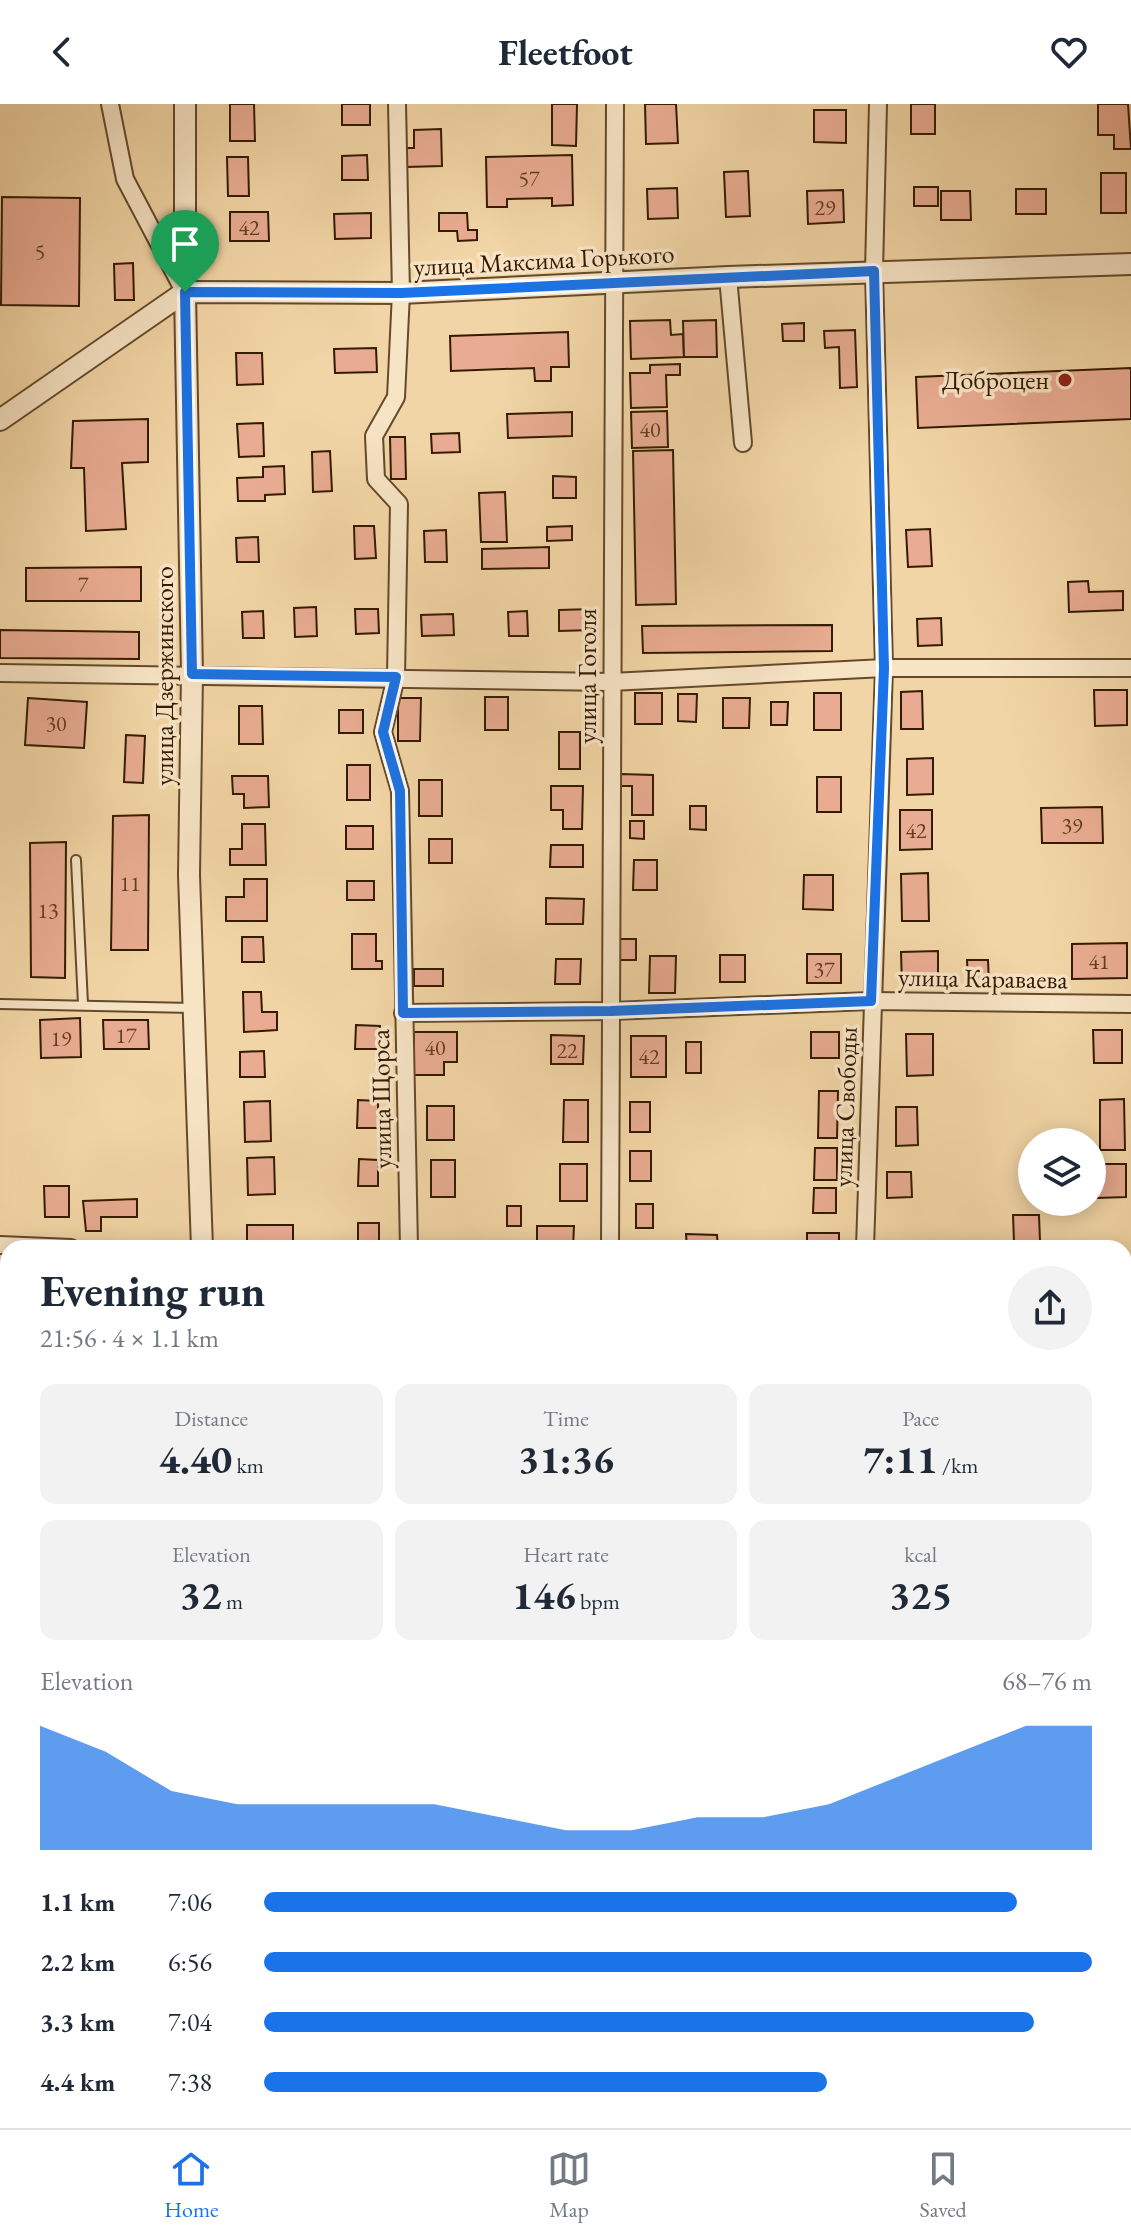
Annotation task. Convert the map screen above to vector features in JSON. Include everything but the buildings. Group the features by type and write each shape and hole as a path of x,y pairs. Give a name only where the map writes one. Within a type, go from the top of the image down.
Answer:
{"street":[{"path":"0,420 185,292 125,179 110,104"},
{"name":"улица Дзержинского","path":"185,104 192,674 189,875 202,1240"},
{"name":"улица Щорса","path":"397,104 401,293 396,397 374,436 376,479 399,504 396,677 383,732 400,791 409,1240"},
{"name":"улица Гоголя","path":"610,1240 615,104"},
{"name":"улица Свободы","path":"865,1240 884,668 874,271 878,104"},
{"name":"улица Максима Горького","path":"185,292 401,293 874,271 1131,264"},
{"path":"728,277 743,443"},
{"path":"0,673 611,682 884,668 1131,668"},
{"name":"улица Караваева","path":"403,1013 611,1011 871,1001 1131,1004"}],"lane":[{"path":"76,860 83,1004"},
{"path":"0,1004 193,1008"}],"place":[{"name":"Доброцен","path":"1065,380"}],"route":[{"path":"874,271 884,668 871,1001 611,1011 403,1013 400,791 383,732 396,677 192,674 185,292 401,293 874,271"}]}
